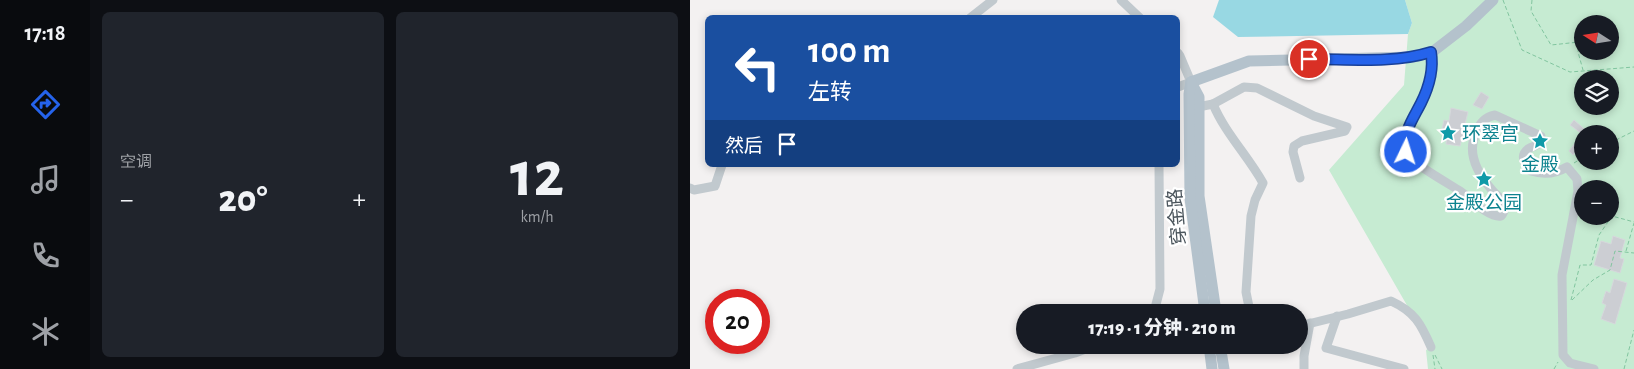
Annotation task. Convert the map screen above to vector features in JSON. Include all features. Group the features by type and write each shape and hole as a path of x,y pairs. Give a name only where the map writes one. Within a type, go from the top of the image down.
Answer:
{"main road":[{"path":"1191,82 1250,61 1397,59 1427,54 1466,26 1494,0"},
{"name":"穿金路","path":"1191,82 1199,97 1199,196 1215,304"},
{"name":"穿金路","path":"1191,82 1189,110 1190,198 1204,304"},
{"path":"1210,354 1212,369"},
{"path":"1222,354 1224,369"}],"street":[{"path":"974,15 993,0"},
{"path":"1121,0 1137,15"},
{"path":"1427,54 1433,64 1430,78 1422,101 1406,135 1405,144 1410,158 1472,199 1490,214 1497,217 1501,216 1504,210 1503,202 1484,180 1477,168 1472,152 1472,144 1477,130 1486,118 1495,115 1541,136 1538,146 1528,150 1524,156 1524,163 1531,171 1549,174 1559,172 1567,167 1577,179 1578,191 1562,275 1562,355 1570,363 1594,369"},
{"path":"1180,56 1191,82 1180,86"},
{"path":"1198,107 1213,104 1244,87 1257,88 1314,116 1347,127 1346,131 1302,141 1294,146 1293,152 1300,178"},
{"path":"1213,104 1219,119 1263,183 1255,200 1251,216 1246,292 1248,304"},
{"path":"690,188 694,190 715,186 721,167"},
{"path":"1156,304 1160,289 1159,167"},
{"path":"1304,369 1304,356 1310,323 1391,301 1405,307 1421,324 1431,347"},
{"path":"1338,316 1326,348 1404,369"},
{"path":"1018,369 1067,354"}],"path":[{"path":"1504,0 1522,50 1570,72 1574,72"},
{"path":"1532,0 1531,11 1551,45 1579,42 1578,52 1584,70"},
{"path":"1601,70 1634,68"},
{"path":"1619,139 1634,131"},
{"path":"1626,252 1634,222 1612,216 1599,235 1591,266 1580,265 1571,300 1593,280 1610,270 1615,251 1634,253"},
{"path":"1624,369 1634,330"},
{"path":"1435,369 1433,352 1442,369"}],"green space":[{"name":"金殿公园","path":"1405,0 1634,0 1634,369 1428,369 1426,350 1431,347 1329,170 1404,85 1408,34 1412,23"}],"water":[{"path":"1219,0 1405,0 1412,23 1408,34 1238,37 1213,17"}],"building":[{"path":"1481,92 1489,97 1482,109 1473,105"},
{"path":"1451,108 1468,112 1465,124 1472,125 1467,139 1462,138 1460,146 1446,144 1447,135 1441,134 1444,120 1449,121"},
{"path":"1574,120 1580,125 1574,125 1574,128 1570,125"},
{"path":"1574,144 1573,155 1569,151"},
{"path":"1613,236 1625,240 1620,258 1624,259 1620,273 1594,265 1601,241 1611,244"},
{"path":"1614,279 1627,283 1615,324 1601,319 1606,305 1602,303 1606,291 1610,293"}],"place":[{"name":"环翠宫","path":"1448,133"},
{"name":"金殿","path":"1540,141"},
{"name":"金殿公园","path":"1484,179"}],"route":[{"path":"1309,59 1397,59 1431,52 1433,64 1430,78 1422,101 1408,128 1405,144 1406,152"}]}
